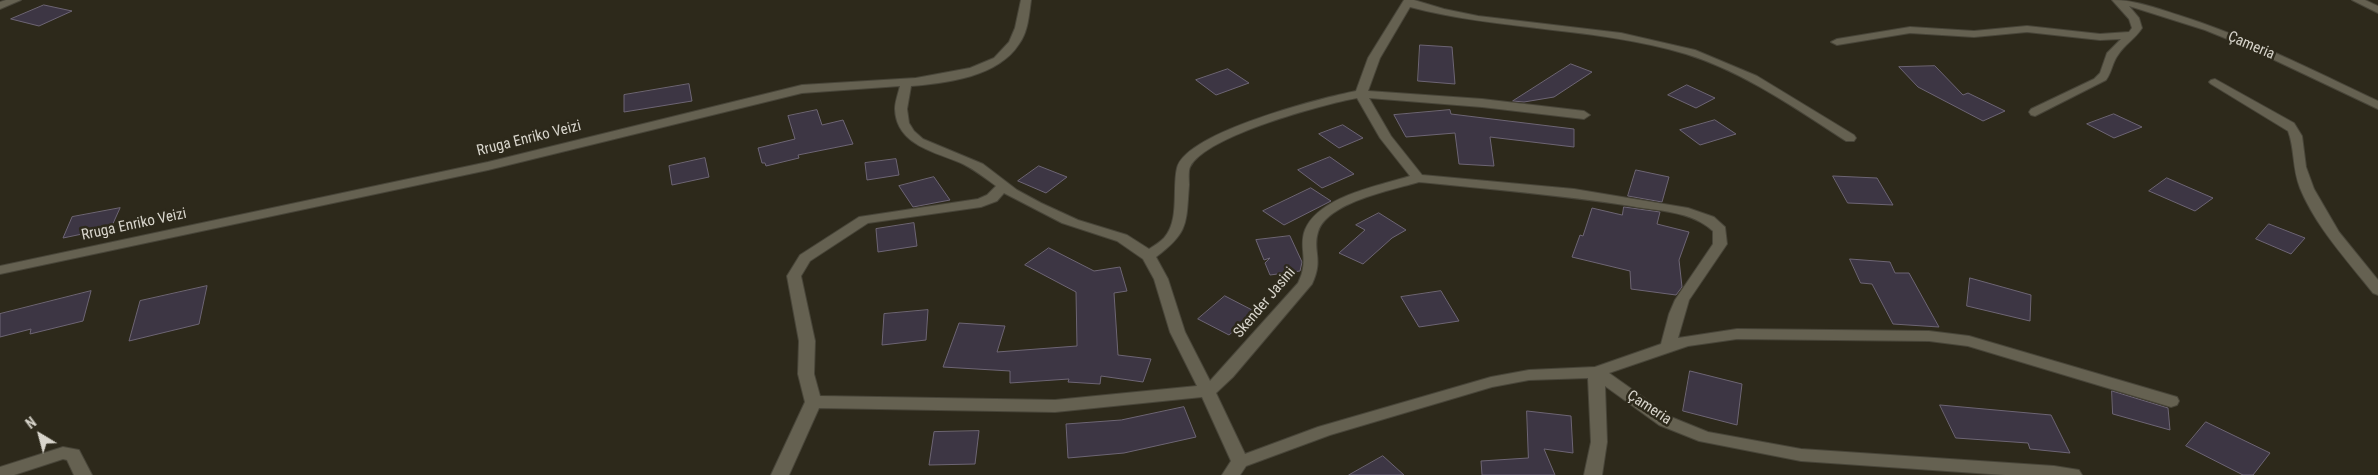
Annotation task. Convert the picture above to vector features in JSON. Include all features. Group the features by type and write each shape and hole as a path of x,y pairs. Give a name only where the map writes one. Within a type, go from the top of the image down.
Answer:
{"street":[{"path":"0,6 16,0"},
{"name":"Rruga Enriko Veizi","path":"0,270 488,166 802,89 824,85 906,83 961,75 982,67 1002,56 1013,46 1019,34 1026,0"},
{"path":"2035,112 2098,82 2106,74 2110,58 2133,35 2137,28 2134,18 2118,0"},
{"name":"Çameria","path":"2118,0 2209,28 2251,45 2378,105"},
{"path":"2357,0 2378,10"},
{"path":"1668,348 1676,314 1682,300 1720,244 1720,230 1709,220 1688,212 1574,193 1418,178 1394,150 1374,122 1360,94 1374,58 1409,1 1433,10 1500,23 1623,38 1690,51 1718,62 1775,91 1850,138"},
{"path":"1837,42 1910,30 1974,34 2026,29 2100,37 2133,35"},
{"path":"2214,82 2290,126 2296,132 2298,161 2311,198 2323,218 2378,290"},
{"path":"906,83 902,109 903,122 912,136 929,147 977,166 1002,187 1021,199 1066,220 1118,235 1135,244 1149,256 1158,271 1174,322 1207,391 1236,469 1324,431 1491,382 1529,375 1596,372 1686,341 1737,334 1949,337 2171,401"},
{"path":"1149,256 1170,240 1179,223 1184,166 1196,153 1217,139 1241,128 1334,99 1360,94 1482,102 1584,115"},
{"name":"Skender Jasini","path":"1207,391 1228,375 1254,339 1303,286 1310,274 1309,243 1312,228 1326,213 1348,201 1418,178"},
{"path":"780,475 813,402 806,374 807,342 794,276 805,258 864,220 981,203 992,198 1002,187"},
{"path":"1593,475 1599,442 1596,372"},
{"name":"Çameria","path":"1596,372 1665,421 1705,437 1801,455 2054,472 2073,475"},
{"path":"813,402 1055,406 1207,391"},
{"path":"0,473 63,452 73,454 83,475"}],"building":[{"path":"44,5 72,11 39,26 11,19"},
{"path":"1420,45 1452,47 1455,84 1418,81"},
{"path":"1571,64 1592,72 1554,97 1524,102 1513,101"},
{"path":"1935,66 1963,95 1968,93 2005,111 1983,121 1918,87 1899,67"},
{"path":"1228,69 1249,83 1216,95 1196,80"},
{"path":"689,84 692,101 624,112 624,95"},
{"path":"1687,85 1715,98 1696,108 1668,95"},
{"path":"817,110 822,125 843,120 853,144 798,155 799,158 766,166 765,163 762,163 758,148 795,139 788,116"},
{"path":"1450,110 1451,114 1574,129 1574,147 1490,137 1494,166 1459,164 1455,133 1406,137 1394,115"},
{"path":"2114,114 2142,127 2114,138 2087,124"},
{"path":"1715,120 1736,134 1700,145 1680,130"},
{"path":"1343,125 1363,138 1339,148 1319,134"},
{"path":"1330,157 1354,174 1322,188 1298,170"},
{"path":"705,158 709,177 672,185 669,166"},
{"path":"896,159 899,175 867,180 865,163"},
{"path":"1039,166 1067,177 1046,193 1018,181"},
{"path":"1636,170 1669,177 1662,202 1628,196"},
{"path":"1833,176 1877,178 1893,205 1848,203"},
{"path":"934,177 950,200 913,207 899,186"},
{"path":"2167,178 2213,198 2195,211 2149,191"},
{"path":"1311,188 1331,201 1284,225 1263,211"},
{"path":"1624,207 1660,212 1657,224 1689,232 1679,260 1682,287 1676,295 1631,289 1630,271 1572,257 1580,235 1583,236 1592,208 1622,215"},
{"path":"120,208 111,228 63,238 72,217"},
{"path":"1379,213 1406,230 1392,238 1363,264 1339,253 1365,230 1356,225"},
{"path":"914,223 917,246 878,252 876,229"},
{"path":"2269,224 2305,238 2291,254 2256,239"},
{"path":"1290,236 1302,262 1300,271 1270,275 1265,263 1270,258 1264,260 1256,240"},
{"path":"1049,248 1094,271 1120,267 1127,291 1114,293 1118,355 1151,359 1143,382 1101,376 1100,384 1068,382 1069,379 1010,383 1010,371 943,367 959,323 1005,326 997,352 1077,346 1076,292 1025,265"},
{"path":"1850,259 1890,262 1895,273 1909,273 1939,327 1893,324 1872,284 1861,283"},
{"path":"1970,278 2031,295 2030,321 1967,306"},
{"path":"207,286 199,324 129,341 140,301"},
{"path":"91,291 83,321 30,334 31,329 0,337 0,314"},
{"path":"1441,291 1459,321 1419,327 1401,297"},
{"path":"1225,296 1256,312 1229,335 1198,319"},
{"path":"928,310 926,340 882,345 884,314"},
{"path":"1690,371 1742,384 1737,425 1683,411"},
{"path":"2112,391 2168,408 2170,430 2113,414"},
{"path":"1940,405 2051,415 2070,453 2030,449 2028,443 1956,438"},
{"path":"1184,407 1196,437 1124,453 1068,458 1066,424 1121,420"},
{"path":"1527,411 1571,416 1573,453 1544,449 1555,475 1482,475 1481,461 1528,458"},
{"path":"2206,422 2270,453 2253,475 2243,475 2186,446"},
{"path":"979,431 975,464 929,465 934,432"},
{"path":"1383,456 1404,475 1349,475"}]}
